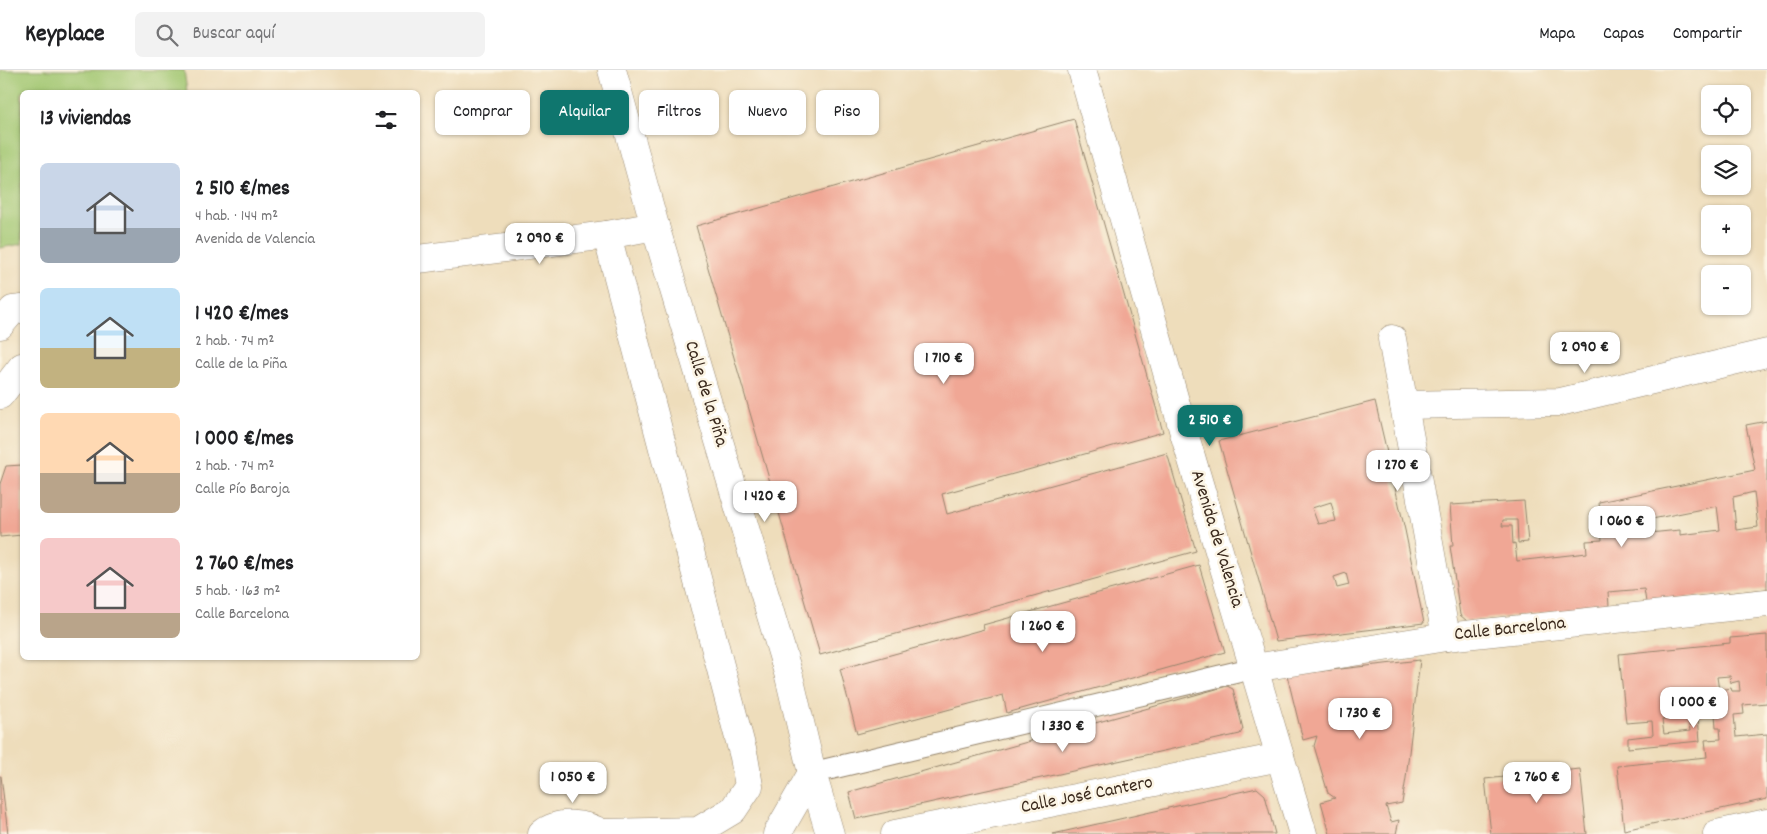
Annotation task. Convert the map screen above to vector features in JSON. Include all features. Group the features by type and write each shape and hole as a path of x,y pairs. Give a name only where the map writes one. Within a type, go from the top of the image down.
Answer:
{"street":[{"name":"Calle de la Piña","path":"612,70 654,226 789,676 812,773 830,834"},
{"name":"Avenida de Valencia","path":"1082,70 1181,423 1303,834"},
{"path":"420,259 607,235 654,226"},
{"path":"542,834 545,831 564,825 583,825 602,833 698,831 733,810 749,786 744,757 691,550 607,235"},
{"path":"0,325 13,310 20,309"},
{"path":"1392,339 1446,637"},
{"path":"1404,405 1560,402 1767,353"},
{"path":"0,395 20,370"},
{"name":"Calle Barcelona","path":"1254,668 1446,637 1767,603"},
{"path":"777,834 812,773 1254,668"},
{"name":"Calle José Cantero","path":"895,834 1280,757"},
{"path":"1717,834 1767,823"}],"green space":[{"path":"0,70 184,70 187,90 20,90 20,244 0,248"}],"building":[{"path":"1074,119 1163,432 942,494 947,514 1167,453 1196,551 820,655 696,226"},
{"path":"1375,401 1424,623 1276,641 1219,441","holes":["1331,502 1336,521 1318,524 1312,508","1346,573 1349,585 1337,588 1334,577"]},
{"path":"1767,421 1767,589 1646,602 1644,589 1608,592 1609,606 1467,621 1460,615 1450,546 1453,546 1450,505 1524,501 1528,542 1518,543 1517,520 1503,520 1502,526 1512,526 1513,544 1515,543 1517,561 1587,553 1586,541 1602,540 1599,502 1755,470 1746,425","holes":["1754,492 1758,527 1736,530 1733,497","1717,506 1720,530 1680,535 1680,530 1639,534 1637,522","1635,507 1636,519 1622,520 1620,509"]},
{"path":"20,465 20,535 0,537 0,484 6,466"},
{"path":"1199,565 1225,652 1007,713 1003,695 857,734 840,669 984,629 983,625"},
{"path":"1767,635 1767,703 1743,705 1744,714 1734,715 1736,737 1767,734 1767,799 1624,830 1617,766 1707,757 1705,740 1721,739 1720,728 1716,728 1715,714 1698,716 1700,741 1628,748 1628,738 1653,735 1652,721 1626,723 1619,654 1730,643 1730,638","holes":["1730,676 1731,683 1739,681 1740,691 1732,691 1731,688 1719,690 1717,677","1688,717 1690,731 1664,734 1662,720"]},
{"path":"1420,660 1402,803 1386,806 1391,822 1399,820 1396,834 1330,834 1321,802 1335,798 1328,793 1314,746 1317,736 1303,740 1287,675"},
{"path":"1227,686 1233,689 1243,729 1240,734 856,819 849,792"},
{"path":"1580,769 1587,834 1491,834 1485,779"},
{"path":"1,776 8,834 0,834"},
{"path":"1257,788 1265,795 1275,834 1053,834"}]}
